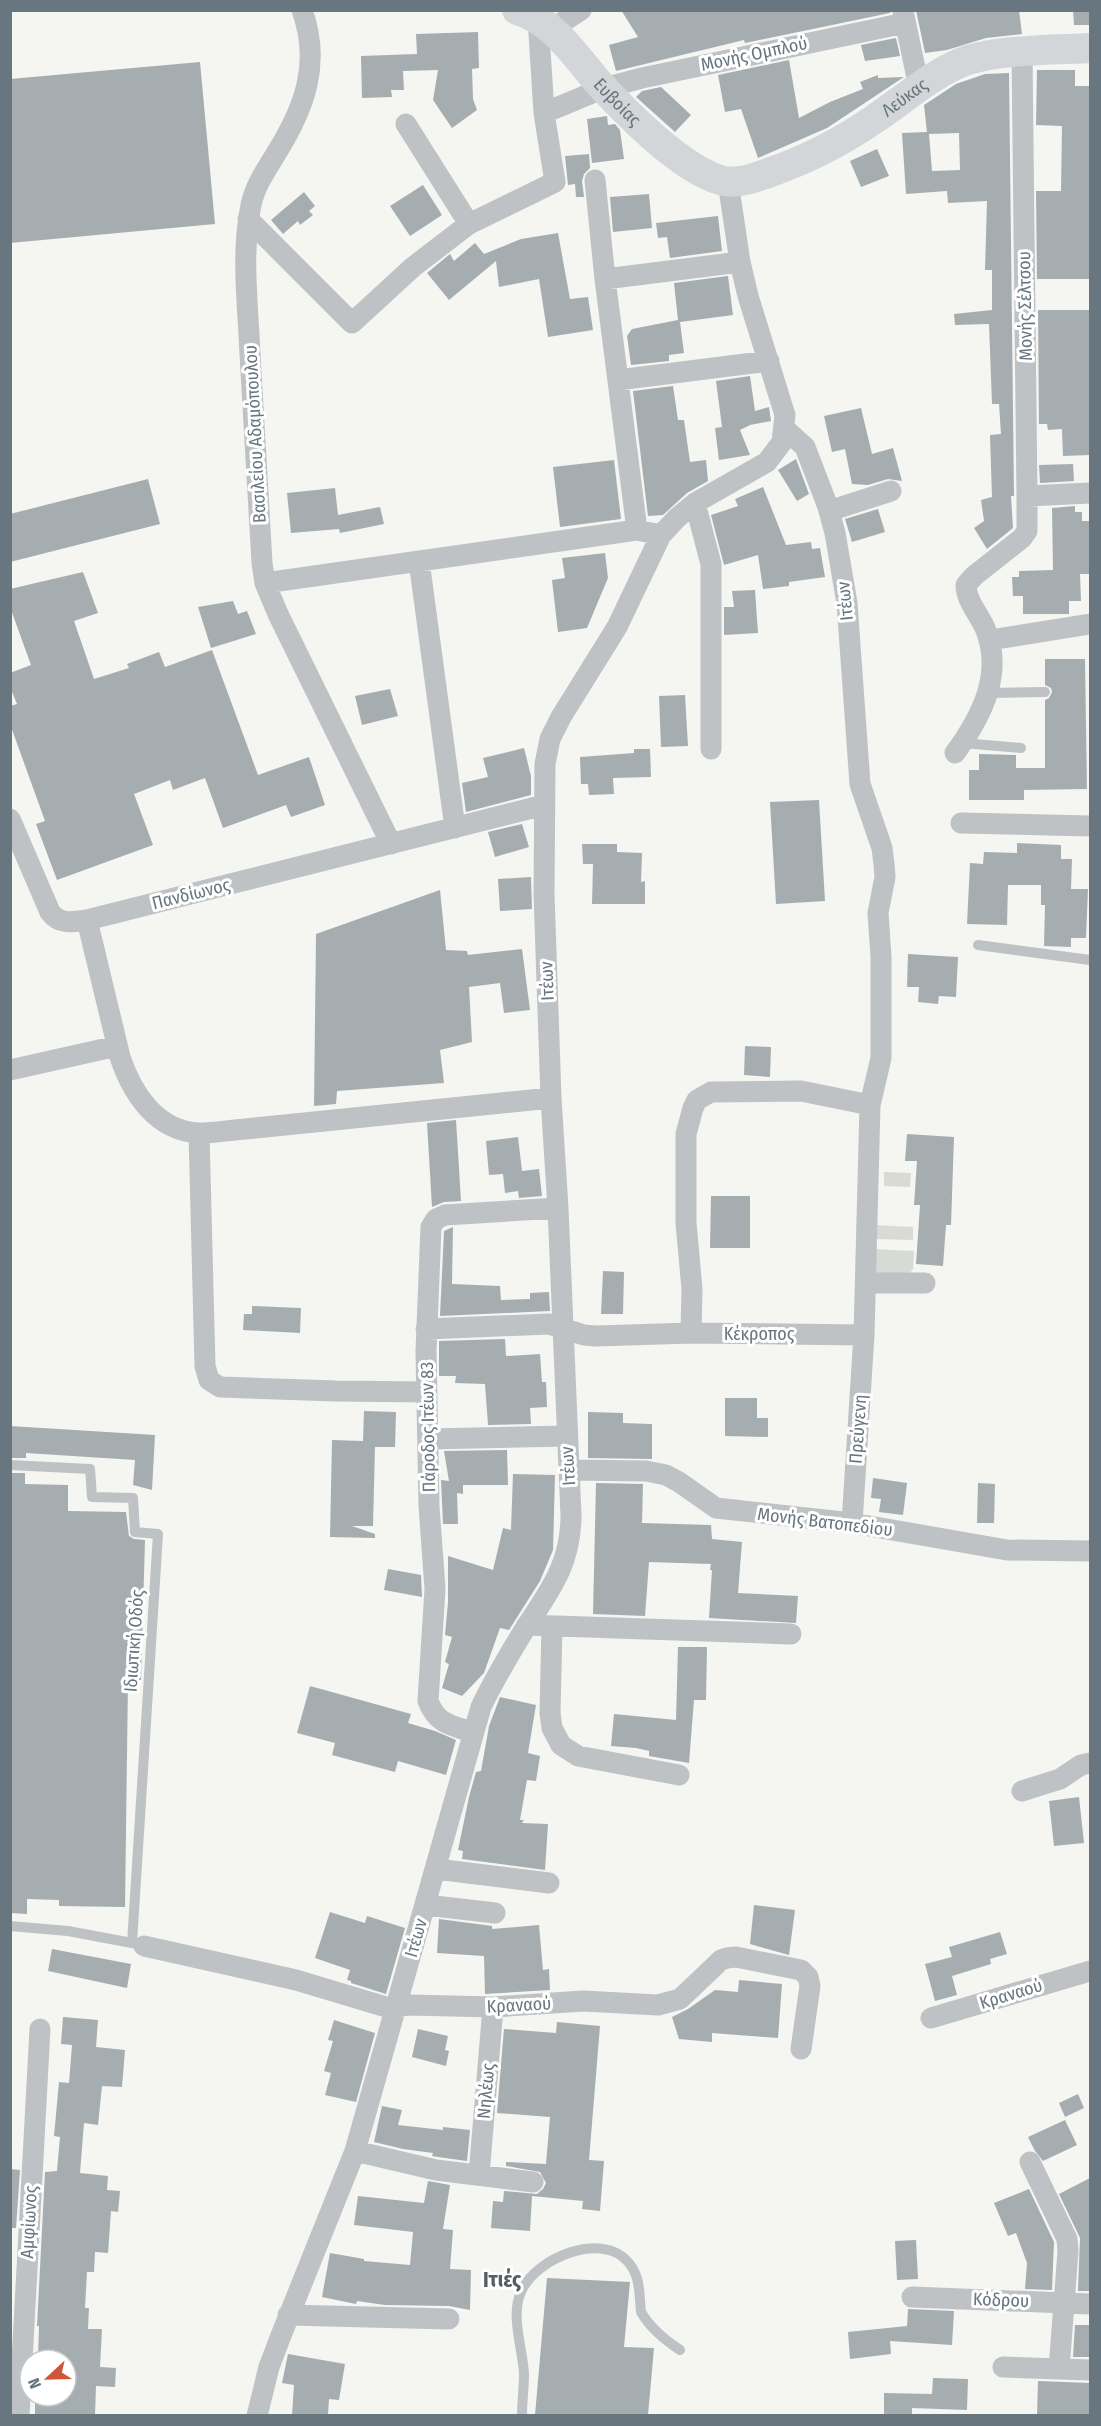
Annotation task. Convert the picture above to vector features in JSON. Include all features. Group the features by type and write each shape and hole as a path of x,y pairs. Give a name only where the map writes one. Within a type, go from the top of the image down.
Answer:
{"main road":[{"name":"Ευβοίας","path":"530,16 654,137 701,171 728,182"},
{"name":"Λεύκας","path":"728,182 757,177 807,158 852,135 920,87 963,62 1022,52 1090,48"}],"street":[{"name":"Βασιλείου Αδαμόπουλου","path":"302,10 312,54 311,74 303,102 283,143 257,185 248,219 248,320 261,552 265,583 296,652 391,844"},
{"path":"248,219 352,323 412,267 469,224 555,182 530,16 581,10"},
{"path":"904,17 920,87"},
{"name":"Μονής Ομπλού","path":"543,113 604,88 904,17"},
{"name":"Μονής Σέλτσου","path":"990,640 969,597 966,585 1022,538 1027,531 1022,52"},
{"path":"406,124 469,224"},
{"path":"595,180 605,279 637,530"},
{"path":"728,182 740,262 755,320 783,406 785,429"},
{"path":"605,279 740,262"},
{"path":"618,380 769,362"},
{"name":"Ιτέων","path":"257,2415 269,2367 288,2315 355,2151 426,1905 472,1732 489,1690 556,1580 568,1551 571,1515 551,1098 544,894 545,764 550,739 561,717 617,627 661,535 695,503 767,462 782,442 785,429 806,447 829,511 839,552 846,603 860,784 882,848 885,877 878,913 881,957 881,1058 870,1105"},
{"path":"829,511 891,491"},
{"path":"1027,496 1090,493"},
{"path":"695,503 711,564 711,749"},
{"path":"265,583 637,530 661,535"},
{"path":"419,561 455,828"},
{"path":"958,748 977,720 988,693 992,666 990,640 1090,624"},
{"name":"Πανδίωνος","path":"10,819 50,912 55,918 66,922 87,920 544,805"},
{"path":"961,823 1090,826"},
{"path":"87,920 117,1046 128,1078 150,1110 173,1128 199,1133 551,1098"},
{"path":"10,1070 117,1046"},
{"path":"691,1333 692,1289 686,1223 686,1134 693,1108 697,1100 711,1092 801,1091 870,1105 864,1335"},
{"path":"199,1133 205,1366 209,1380 219,1387 335,1392 427,1392"},
{"name":"Πάροδος Ιτέων 83","path":"472,1732 440,1721 432,1712 428,1701 435,1589 429,1506 426,1329 431,1227 436,1219 445,1215 558,1208"},
{"path":"866,1283 925,1283"},
{"name":"Κέκροπος","path":"426,1329 549,1324 584,1335 596,1336 691,1333 864,1335"},
{"name":"Πρεύγενη","path":"852,1522 864,1335"},
{"path":"428,1439 567,1437"},
{"name":"Μονής Βατοπεδίου","path":"569,1470 656,1473 679,1482 716,1508 852,1522 1006,1550 1090,1551"},
{"path":"527,1625 791,1634"},
{"path":"552,1626 550,1713 552,1728 561,1745 578,1756 680,1775"},
{"path":"1022,1791 1060,1779 1081,1765 1090,1763"},
{"path":"436,1869 549,1883"},
{"path":"426,1905 495,1913"},
{"name":"Κραναού","path":"138,1945 296,1980 372,2005 397,2006 493,2007 583,2001 666,2004 685,1996 721,1960 736,1957 801,1970 808,1977 810,1986 801,2049"},
{"name":"Κραναού","path":"931,2018 1090,1971"},
{"name":"Νηλέως","path":"479,2175 493,2007"},
{"name":"Αμφίωνος","path":"19,2415 40,2029"},
{"path":"355,2151 436,2170 533,2182"},
{"path":"1030,2162 1067,2239 1059,2369"},
{"name":"Κόδρου","path":"912,2297 1090,2304"},
{"path":"288,2315 449,2319"},
{"path":"1003,2367 1090,2370"}],"lane":[{"path":"988,693 1045,692"},
{"path":"958,748 1021,748"},
{"path":"978,945 1090,960"},
{"name":"Ιδιωτική Οδός","path":"10,1465 90,1469 92,1497 134,1498 135,1532 158,1534 138,1945"},
{"path":"10,1926 68,1931 138,1945"},
{"path":"522,2415 524,2374 518,2322 519,2294 526,2282 540,2267 568,2252 582,2249 600,2250 624,2258 636,2275 640,2312 656,2331 680,2350"}],"shaded area":[{"path":"884,1172 911,1173 910,1187 884,1186"},
{"path":"876,1225 913,1227 913,1240 876,1239"},
{"path":"873,1249 914,1251 913,1269 907,1277 873,1276"}],"building":[{"path":"621,10 891,10 890,13 745,43 744,40 616,71 609,45 638,37"},
{"path":"916,10 1019,10 1022,34 986,38 947,50 925,53"},
{"path":"1073,10 1090,10 1090,25 1074,25"},
{"path":"478,32 479,68 472,69 473,99 477,110 452,128 433,100 438,70 403,71 404,90 391,90 392,97 362,98 361,56 417,54 416,34"},
{"path":"896,38 900,56 865,61 861,45"},
{"path":"789,60 799,118 863,89 860,82 878,75 878,78 904,77 827,128 758,158 741,109 725,112 718,75"},
{"path":"200,62 215,224 10,243 10,79"},
{"path":"1037,70 1075,70 1075,86 1090,86 1090,279 1037,279 1036,191 1061,191 1062,126 1036,125"},
{"path":"1009,73 1014,496 1011,496 1013,528 987,549 974,528 984,521 981,500 992,497 990,435 1001,434 999,404 992,404 989,324 955,325 954,314 992,310 992,270 985,270 987,201 948,203 947,191 906,194 902,133 927,132 924,105 956,84 985,74","holes":["959,133 960,170 932,171 929,134"]},
{"path":"661,87 691,115 675,132 636,97 642,91"},
{"path":"607,116 608,125 615,124 620,130 624,159 592,163 587,119"},
{"path":"877,149 889,176 861,187 850,161"},
{"path":"589,154 590,168 584,174 582,181 584,197 576,197 575,184 568,185 565,156"},
{"path":"423,185 442,215 410,236 390,206"},
{"path":"304,192 315,206 309,211 313,215 300,225 298,221 283,234 271,220"},
{"path":"649,194 652,228 613,232 610,197"},
{"path":"718,216 722,251 670,258 667,237 658,238 656,223"},
{"path":"558,233 570,299 588,297 593,330 548,337 539,279 499,287 496,261 449,300 427,273 450,254 454,261 475,243 484,254 521,239"},
{"path":"728,276 733,315 680,322 684,353 669,355 669,361 631,365 627,336 632,329 678,320 674,283"},
{"path":"1038,310 1090,310 1090,455 1063,456 1062,429 1048,430 1047,424 1039,424"},
{"path":"750,376 755,411 769,407 771,421 750,425 740,430 750,455 719,460 715,428 722,427 716,381"},
{"path":"673,386 678,420 684,420 690,462 706,460 708,481 687,493 663,515 648,516 633,391"},
{"path":"861,408 872,454 893,448 902,481 888,479 868,485 852,484 845,449 832,452 824,416"},
{"path":"796,459 809,494 797,501 778,470"},
{"path":"614,460 621,519 560,527 553,467"},
{"path":"1073,464 1074,481 1040,483 1039,465"},
{"path":"148,479 160,524 10,562 10,514"},
{"path":"763,487 786,545 811,542 812,549 820,548 825,577 789,582 789,586 763,589 758,555 724,565 711,515 738,506 735,499"},
{"path":"335,488 338,515 380,507 384,524 340,533 339,529 291,533 287,493"},
{"path":"1075,506 1075,512 1082,512 1082,521 1090,521 1090,574 1080,574 1081,601 1069,601 1069,614 1023,614 1023,596 1013,596 1012,577 1019,577 1019,571 1053,570 1052,508"},
{"path":"878,509 885,532 852,542 845,519"},
{"path":"605,553 608,578 587,628 558,632 552,580 565,578 562,558"},
{"path":"83,572 98,613 74,621 94,679 129,668 127,664 159,652 165,667 212,650 258,775 309,757 325,805 291,817 286,805 223,828 205,778 173,790 170,780 134,794 153,845 57,880 36,824 45,821 10,724 10,706 17,704 10,687 10,673 31,665 10,607 10,589"},
{"path":"755,590 758,633 724,635 724,607 734,607 732,591"},
{"path":"233,601 238,614 247,611 256,634 211,648 198,607"},
{"path":"1045,659 1085,659 1087,789 1024,790 1024,800 969,800 969,770 979,770 979,754 1016,755 1016,768 1045,768 1045,700 1052,692 1051,688 1045,685"},
{"path":"390,689 398,716 362,725 355,696"},
{"path":"685,695 688,746 661,747 659,696"},
{"path":"524,748 531,776 531,795 466,812 462,783 488,777 483,758"},
{"path":"634,749 650,749 651,777 613,778 614,794 589,795 588,784 581,784 580,757 634,753"},
{"path":"819,800 825,901 776,904 770,802"},
{"path":"522,824 529,847 495,857 488,832"},
{"path":"1017,843 1061,845 1061,859 1072,859 1071,889 1088,889 1086,938 1071,938 1071,947 1044,946 1045,905 1041,905 1041,885 1008,885 1007,925 967,924 970,863 983,864 984,852 1017,853"},
{"path":"582,844 617,844 617,852 642,853 641,882 645,881 645,904 592,904 593,864 583,864"},
{"path":"531,877 532,909 500,911 498,879"},
{"path":"440,890 446,950 467,951 468,955 522,949 530,1010 504,1013 500,983 469,987 472,1042 440,1050 444,1083 337,1091 336,1104 314,1106 316,934"},
{"path":"908,954 958,957 956,997 939,996 938,1004 918,1002 919,987 907,987"},
{"path":"745,1046 771,1047 770,1077 744,1075"},
{"path":"456,1120 461,1201 444,1202 432,1207 427,1123"},
{"path":"907,1134 954,1137 951,1225 946,1225 943,1266 916,1264 920,1205 914,1205 917,1161 905,1161"},
{"path":"518,1137 522,1171 539,1169 542,1196 519,1198 518,1191 505,1193 503,1174 489,1175 486,1141"},
{"path":"711,1196 750,1196 750,1248 710,1248"},
{"path":"453,1227 452,1284 500,1286 501,1300 530,1299 530,1293 549,1292 550,1311 440,1316 444,1231"},
{"path":"603,1271 624,1272 623,1314 601,1314"},
{"path":"252,1306 301,1308 300,1333 243,1330 244,1314 252,1314"},
{"path":"505,1339 506,1356 540,1354 542,1382 546,1382 547,1407 530,1408 531,1424 488,1425 485,1384 455,1383 456,1376 439,1376 439,1341"},
{"path":"725,1398 757,1398 757,1418 768,1418 768,1437 725,1436"},
{"path":"364,1411 396,1412 395,1447 375,1447 373,1526 352,1526 375,1534 375,1538 330,1537 332,1440 363,1441"},
{"path":"588,1412 623,1413 623,1423 652,1424 652,1459 588,1458"},
{"path":"10,1426 155,1435 152,1490 133,1485 135,1460 26,1453 26,1458 10,1458"},
{"path":"507,1450 508,1485 463,1485 463,1494 457,1493 458,1524 443,1524 441,1480 449,1481 444,1451"},
{"path":"10,1473 25,1473 25,1484 68,1485 68,1511 126,1512 129,1536 145,1540 141,1680 128,1680 125,1907 59,1906 59,1900 27,1899 27,1914 10,1913"},
{"path":"513,1474 555,1475 553,1550 540,1581 509,1630 500,1628 484,1673 462,1696 442,1688 449,1664 445,1662 452,1637 445,1635 448,1556 493,1570 503,1528 511,1530"},
{"path":"873,1478 907,1483 903,1515 879,1512 881,1499 871,1498"},
{"path":"596,1483 643,1484 642,1523 711,1525 712,1539 742,1542 738,1593 798,1596 796,1623 709,1618 711,1564 649,1562 645,1616 593,1614"},
{"path":"978,1483 995,1484 994,1523 977,1523"},
{"path":"388,1569 421,1575 422,1597 384,1590"},
{"path":"678,1647 707,1647 706,1700 694,1700 689,1763 649,1756 649,1751 636,1748 611,1746 614,1714 676,1720"},
{"path":"310,1686 411,1714 408,1723 456,1740 446,1775 398,1761 395,1772 332,1755 335,1743 297,1733"},
{"path":"500,1697 536,1705 528,1753 540,1756 536,1781 527,1780 520,1820 524,1820 522,1823 548,1824 545,1870 462,1859 463,1851 458,1850 469,1797 476,1772 481,1771 489,1726"},
{"path":"1079,1797 1084,1843 1054,1846 1049,1801"},
{"path":"754,1905 795,1910 789,1955 750,1944"},
{"path":"330,1912 365,1923 367,1916 405,1928 386,1994 351,1983 347,1980 350,1970 315,1958"},
{"path":"439,1919 492,1926 492,1929 539,1925 543,1970 549,1969 550,1990 485,1994 484,1956 437,1953"},
{"path":"1000,1932 1007,1954 990,1959 991,1964 952,1976 957,1995 935,2001 925,1964 952,1957 949,1947"},
{"path":"52,1949 131,1964 127,1988 48,1971"},
{"path":"739,1980 782,1984 778,2038 712,2033 712,2042 679,2039 672,2017 715,1990 738,1992"},
{"path":"63,2017 98,2020 96,2047 125,2050 122,2087 102,2086 98,2125 84,2123 80,2173 108,2176 107,2190 120,2191 118,2212 111,2211 108,2253 95,2252 94,2272 87,2272 85,2308 89,2308 88,2329 102,2329 100,2367 116,2368 115,2387 96,2386 95,2415 35,2415 35,2408 78,2408 78,2348 38,2348 39,2326 37,2326 45,2172 57,2171 60,2137 54,2136 59,2082 69,2083 72,2045 61,2044"},
{"path":"334,2020 375,2033 356,2102 325,2095 331,2073 324,2071 333,2041 328,2040"},
{"path":"557,2022 600,2026 589,2160 604,2161 600,2211 582,2209 583,2201 532,2196 530,2231 491,2228 493,2201 503,2202 504,2191 537,2194 546,2183 540,2172 506,2166 506,2162 546,2164 550,2117 497,2113 504,2029 556,2033"},
{"path":"418,2029 448,2036 445,2050 449,2051 446,2066 412,2057"},
{"path":"1078,2094 1084,2108 1065,2117 1059,2103"},
{"path":"382,2106 402,2110 398,2125 443,2130 443,2127 470,2130 467,2161 432,2156 433,2153 374,2142"},
{"path":"1065,2120 1077,2145 1043,2161 1028,2137"},
{"path":"10,2169 20,2170 16,2228 10,2228"},
{"path":"1090,2178 1090,2291 1078,2291 1080,2238 1059,2194"},
{"path":"428,2181 450,2185 443,2229 453,2230 450,2269 471,2270 470,2310 449,2306 385,2305 357,2301 356,2304 322,2297 330,2253 364,2259 364,2261 410,2265 413,2232 354,2225 358,2196 424,2203"},
{"path":"1029,2189 1054,2242 1052,2290 1025,2289 1027,2263 1016,2233 1008,2236 994,2203"},
{"path":"916,2240 918,2279 897,2280 895,2241"},
{"path":"547,2278 630,2282 624,2347 654,2348 648,2415 535,2415"},
{"path":"908,2309 954,2311 952,2345 890,2341 891,2354 850,2359 848,2332 907,2326"},
{"path":"1075,2325 1090,2325 1090,2357 1073,2357"},
{"path":"288,2354 345,2364 339,2400 329,2399 328,2415 292,2415 294,2385 282,2383"},
{"path":"933,2378 968,2379 967,2410 912,2408 912,2415 884,2415 884,2393 932,2394"},
{"path":"1038,2381 1090,2383 1090,2415 1037,2415"}],"district":[{"name":"Ιτιές","path":"502,2280"}]}
